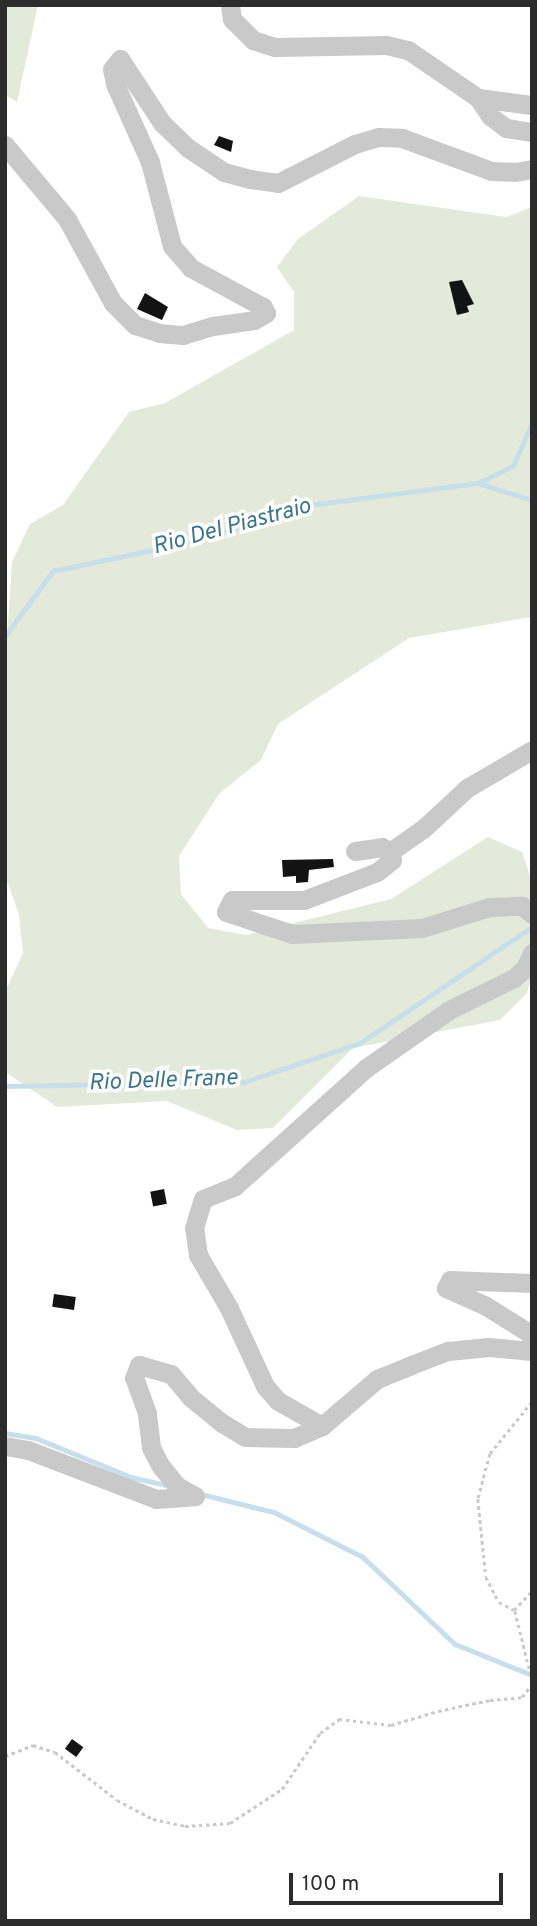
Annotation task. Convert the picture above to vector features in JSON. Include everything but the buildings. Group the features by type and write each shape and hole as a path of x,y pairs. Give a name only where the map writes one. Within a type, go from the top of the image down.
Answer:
{"street":[{"path":"230,5 232,19 253,40 275,47 386,45 408,50 478,98 491,116 506,128 532,132"},
{"path":"5,145 66,219 113,303 135,325 159,333 183,335 213,326 254,320 266,313 263,307 191,268 172,246 150,162 115,84 113,69 120,59 162,123 188,148 224,172 250,180 278,183 355,144 378,137 401,138 491,170 515,172 532,169"},
{"path":"478,98 532,105"},
{"path":"390,852 424,828 467,788 532,750"},
{"path":"355,850 382,847 390,852 392,860 377,872 304,900 232,901 226,912 241,919 292,933 422,928 489,907 522,906 532,914"},
{"path":"321,1426 278,1401 265,1386 229,1308 198,1255 194,1228 203,1199 235,1186 366,1068 449,1010 513,978 525,968 532,953"},
{"path":"532,1283 450,1280 446,1287 486,1306 532,1335"},
{"path":"5,1446 28,1450 136,1494 156,1499 195,1496 177,1486 160,1465 151,1447 147,1413 134,1378 138,1365 171,1374 190,1397 222,1423 245,1437 294,1438 321,1426 377,1379 448,1351 489,1347 532,1350"}],"path":[{"path":"532,1402 490,1454 478,1499 486,1577 499,1602 514,1610 532,1679"},
{"path":"514,1610 532,1591"},
{"path":"5,1755 33,1745 55,1752 117,1800 153,1819 185,1826 230,1823 282,1788 320,1733 340,1719 391,1725 438,1711 490,1700 522,1697 532,1684"}],"green space":[{"path":"5,5 38,5 17,102 5,95"},
{"path":"359,196 506,217 532,207 532,617 409,638 278,724 261,760 219,794 179,856 181,894 208,928 246,935 391,899 488,837 522,852 532,881 532,974 527,993 500,1020 353,1048 273,1128 237,1130 167,1101 57,1107 5,1072 5,992 23,953 19,915 5,875 5,669 12,562 30,524 63,505 129,412 165,403 294,330 294,292 277,267 298,239"}],"waterway":[{"path":"478,483 513,466 532,423"},
{"name":"Rio Del Piastraio","path":"5,636 53,571 209,538 287,508 478,483 532,500"},
{"name":"Rio Delle Frane","path":"5,1086 244,1082 360,1043 532,927"},
{"path":"5,1433 36,1438 131,1477 169,1486"},
{"path":"201,1494 274,1512 363,1557 455,1644 532,1675"}]}
